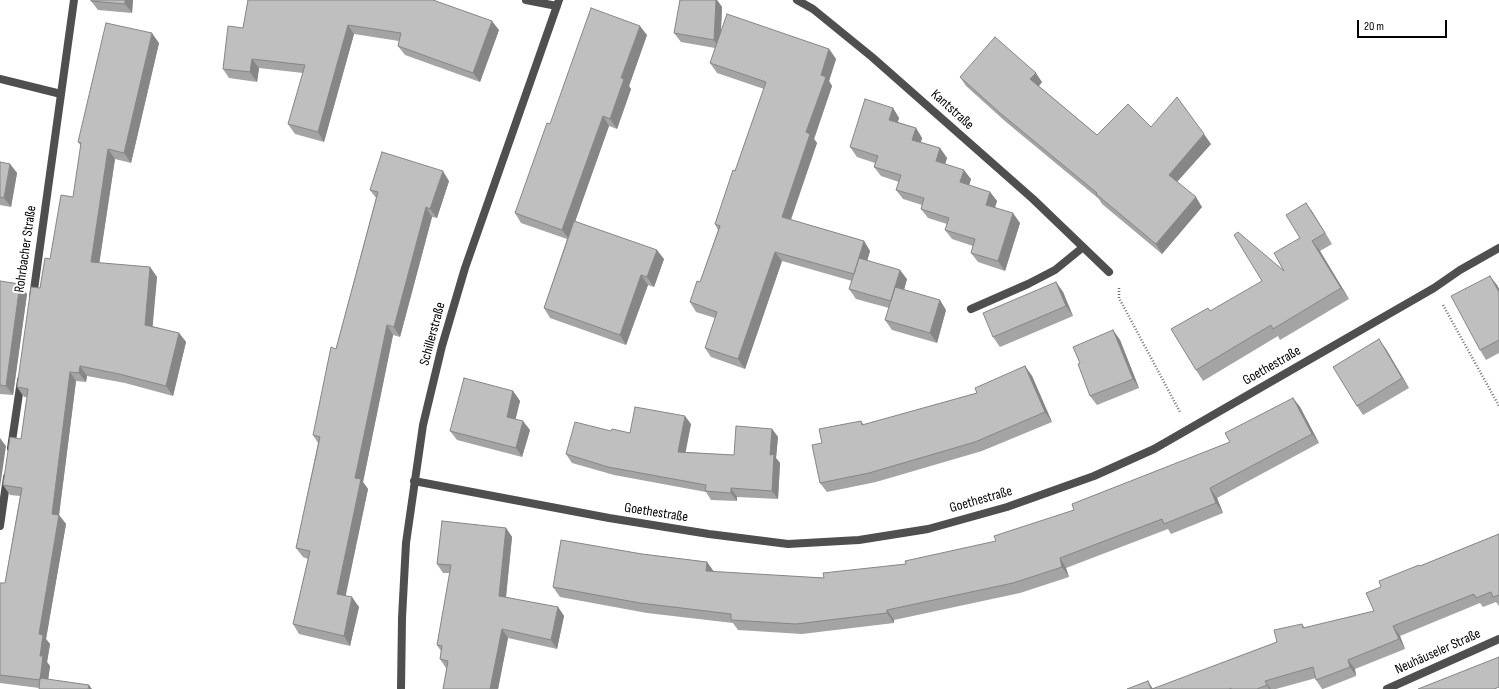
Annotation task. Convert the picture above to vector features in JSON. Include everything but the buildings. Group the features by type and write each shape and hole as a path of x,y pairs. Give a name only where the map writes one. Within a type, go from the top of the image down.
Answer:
{"street":[{"name":"Rohrbacher Straße","path":"31,306 74,0"},
{"path":"526,0 558,3"},
{"name":"Kantstraße","path":"797,0 813,9 872,57 1032,199 1109,272"},
{"name":"Schillerstraße","path":"401,689 402,618 406,543 423,425 442,346 465,268 558,3"},
{"path":"0,79 61,94"},
{"path":"971,309 1056,270 1082,248"},
{"name":"Goethestraße","path":"414,481 609,518 709,534 788,544 859,540 928,529 1007,507 1094,476 1154,449 1434,288 1460,270 1499,248"},
{"path":"10,455 22,369"},
{"path":"0,526 8,471"},
{"name":"Neuhäuseler Straße","path":"1387,689 1499,639"}],"path":[{"path":"1109,272 1119,282 1119,298 1189,429"},
{"path":"1434,288 1499,406"}]}
